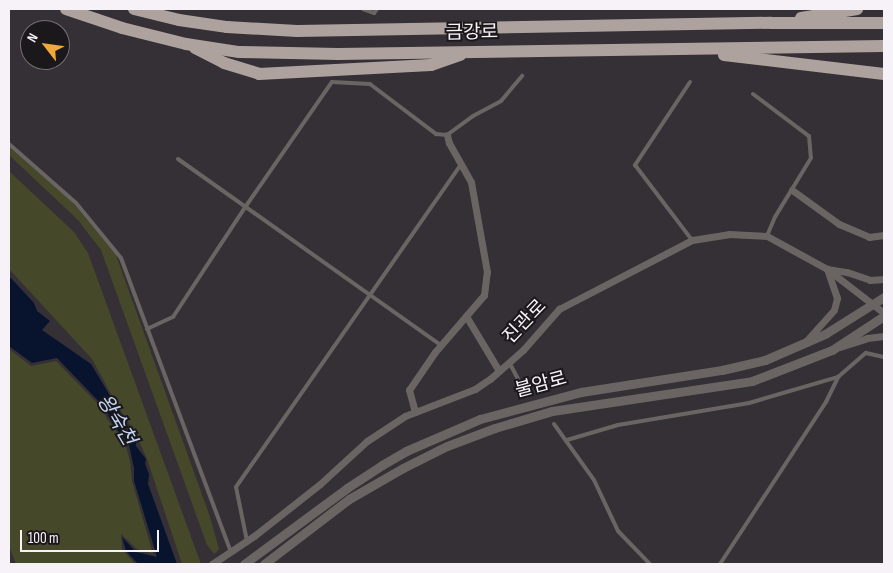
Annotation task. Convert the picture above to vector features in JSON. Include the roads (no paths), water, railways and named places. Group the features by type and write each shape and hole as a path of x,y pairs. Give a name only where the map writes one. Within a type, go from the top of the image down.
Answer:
{"highway":[{"name":"금강로","path":"66,9 122,28 186,44 239,52 338,54 884,46"},
{"name":"금강로","path":"134,9 179,20 218,26 297,31 771,23 884,23"},
{"path":"771,23 857,9"},
{"path":"186,44 224,64 259,74 431,66 471,52"},
{"path":"692,50 777,63 884,74"}],"street":[{"path":"415,412 409,390 441,344 484,295 487,272 471,182 447,135"},
{"path":"792,190 839,224 868,238 884,235"},
{"name":"진관로","path":"213,563 247,541 320,484 367,441 415,412 474,389 499,371 523,350 559,309 692,240 729,234 767,236 827,269 884,314"},
{"path":"803,344 834,310 837,298 827,269 847,272 870,280 884,279"},
{"name":"불암로","path":"244,564 347,488 406,451 480,418 581,392 742,366 765,360 825,334 884,297"},
{"name":"불암로","path":"264,564 349,499 438,450 495,428 552,411 752,381 832,350 884,314"},
{"path":"466,316 499,371"},
{"path":"832,350 867,338 884,336"}],"lane":[{"path":"363,9 374,14 377,9"},
{"path":"146,329 173,317 246,206 332,82 370,84 436,134 447,135 473,116 501,102 522,76"},
{"path":"690,82 635,165 692,240"},
{"path":"752,94 809,136 811,158 767,236"},
{"path":"9,144 76,203 121,258 231,552"},
{"path":"178,159 441,344"},
{"path":"247,541 236,487 461,164"},
{"path":"720,564 826,402 838,377 866,353 884,357"},
{"path":"509,362 527,396"},
{"path":"567,440 618,425 749,403 838,377"},
{"path":"554,424 594,480 618,531 650,564"}],"water":[{"name":"왕숙천","path":"9,276 34,303 37,311 50,321 42,330 91,364 109,394 120,421 125,423 126,432 136,437 136,446 146,459 145,464 149,474 148,484 177,564 138,564 126,551 122,537 136,552 157,557 134,481 134,468 129,445 112,423 106,409 57,358 32,363 9,346"}]}
